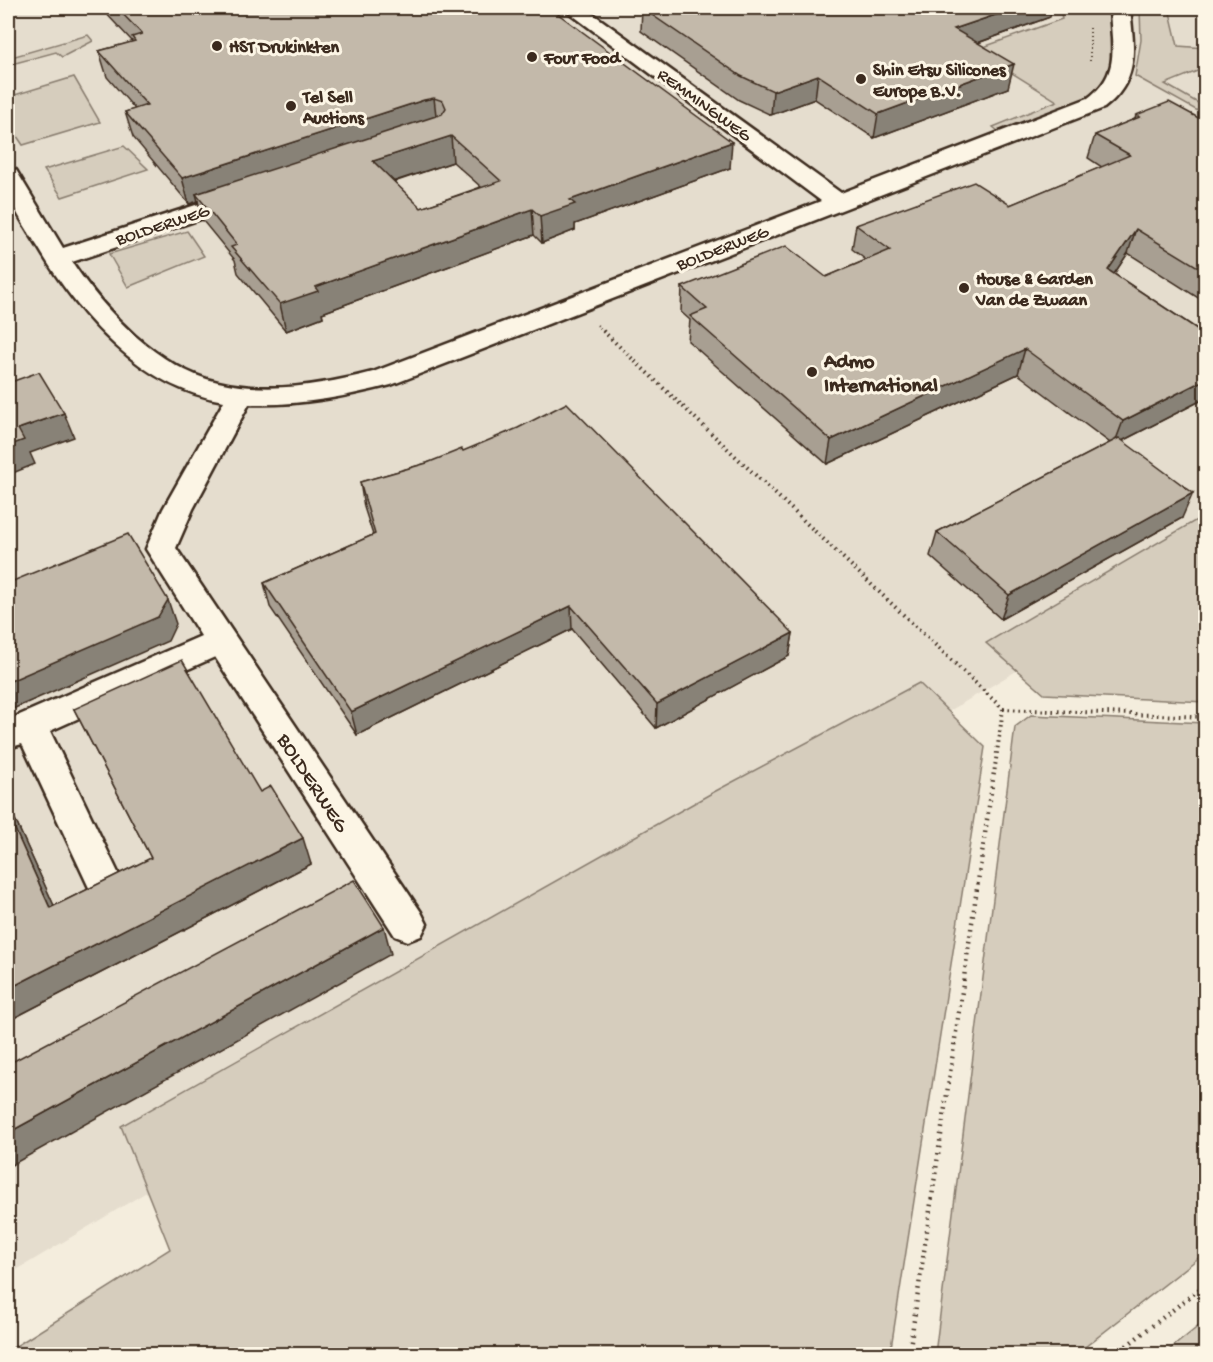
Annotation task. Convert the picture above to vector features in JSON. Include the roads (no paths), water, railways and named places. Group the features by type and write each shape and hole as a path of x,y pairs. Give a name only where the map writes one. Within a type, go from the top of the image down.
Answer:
{"street":[{"name":"REMMINGWEG","path":"573,8 836,201"},
{"name":"BOLDERWEG","path":"8,175 72,280 104,319 168,372 205,387 241,394 302,395 345,389 381,379 836,201 1096,103 1109,95 1117,82 1125,57 1120,8"},
{"name":"BOLDERWEG","path":"59,258 270,188"},
{"name":"BOLDERWEG","path":"241,394 178,509 161,549 408,924"},
{"path":"104,881 19,730 221,640"}],"place":[{"name":"HST Drukinkten","path":"217,46"},
{"name":"Four Food","path":"532,57"},
{"name":"Shin Etsu Silicones Europe B.V.","path":"861,79"},
{"name":"Tel Sell Auctions","path":"291,106"},
{"name":"House & Garden Van de Zwaan","path":"964,288"},
{"name":"Admo International","path":"812,372"}]}
